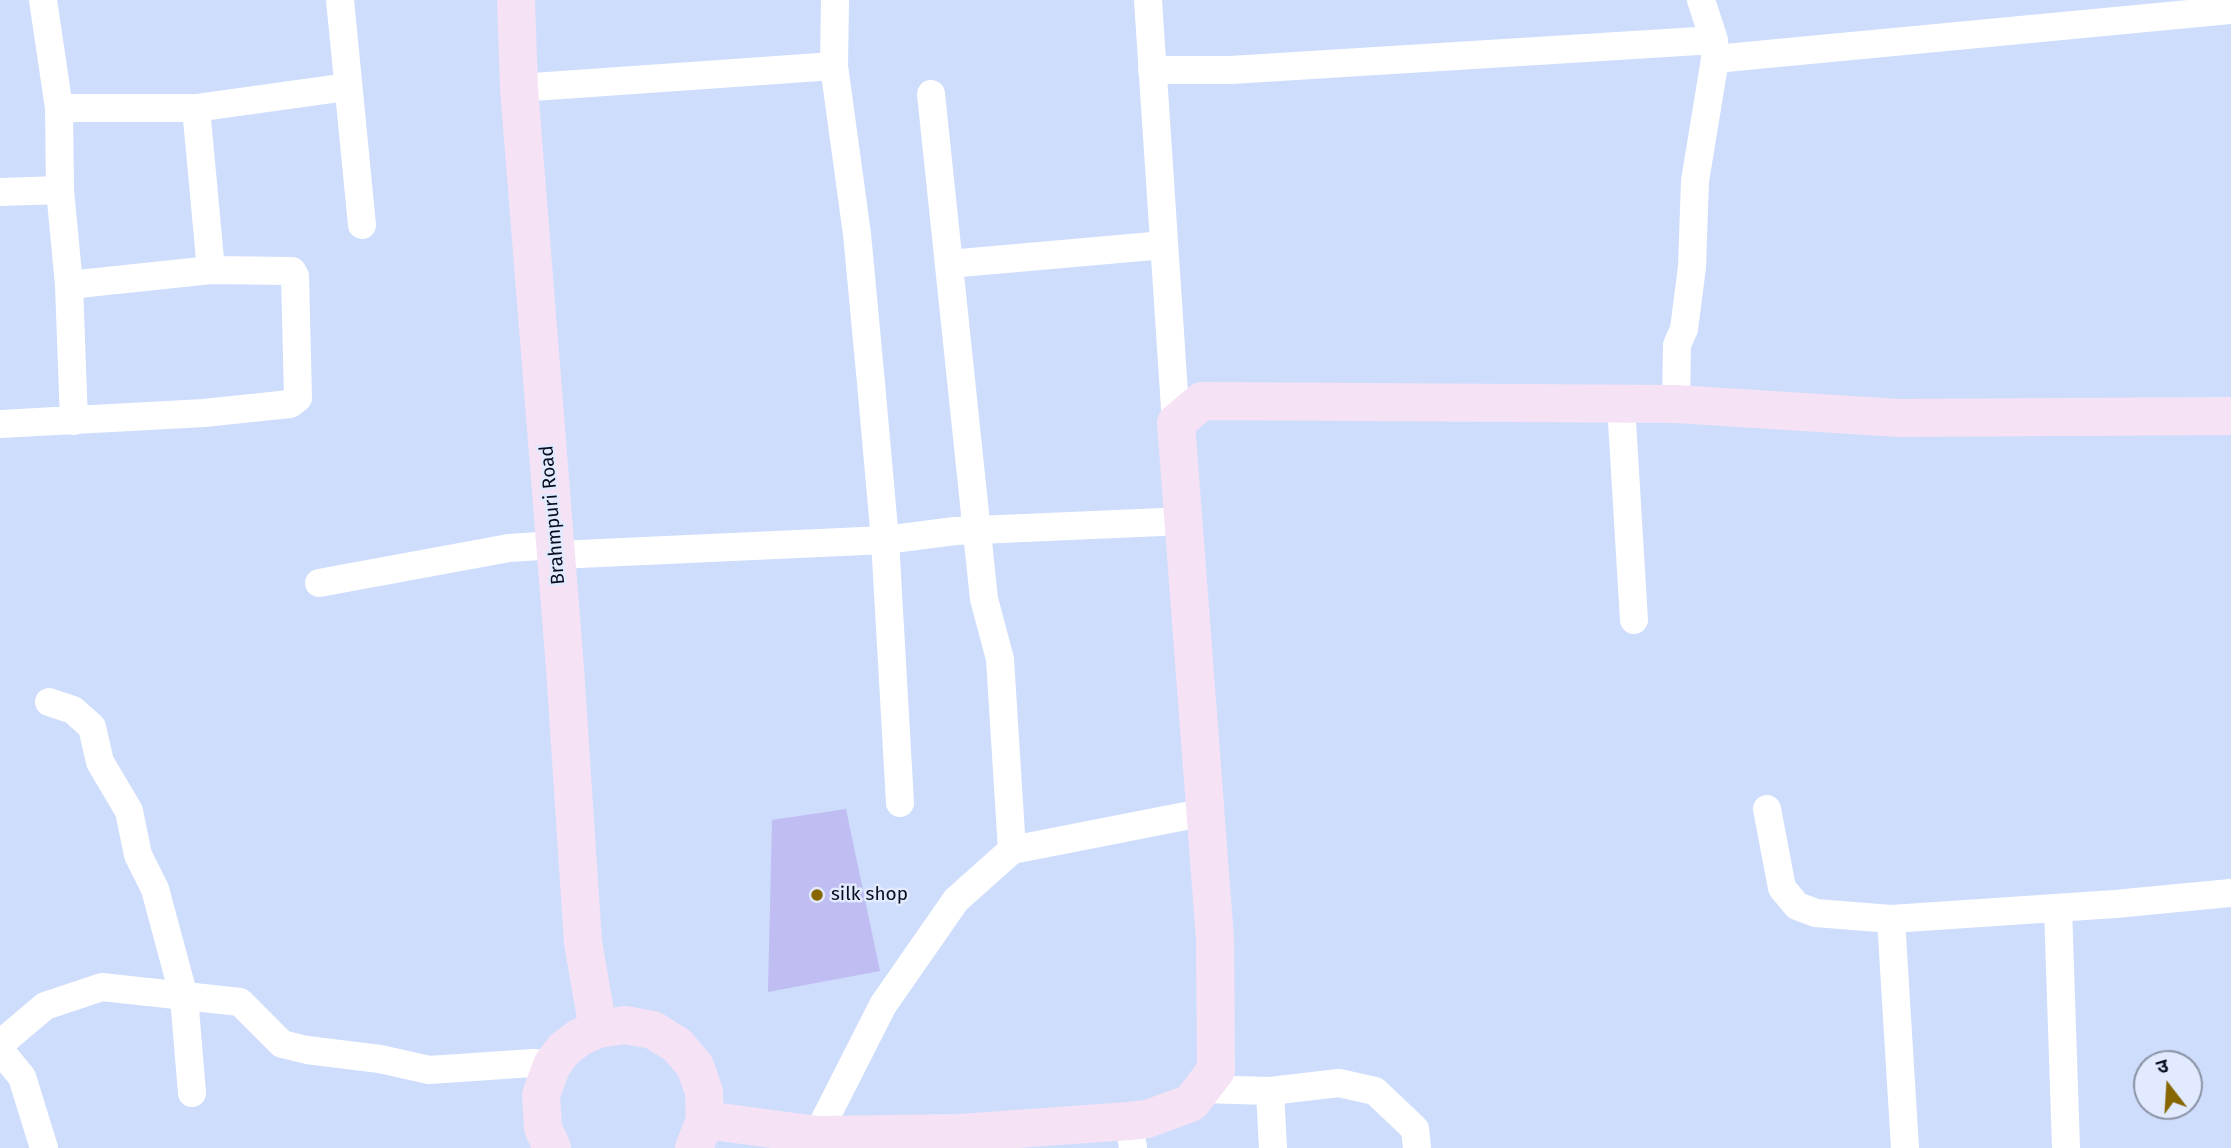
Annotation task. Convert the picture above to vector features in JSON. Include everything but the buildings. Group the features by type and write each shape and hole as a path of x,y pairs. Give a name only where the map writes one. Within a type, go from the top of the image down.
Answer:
{"street":[{"path":"43,0 59,108 60,190 69,285 74,421"},
{"path":"340,0 362,225"},
{"name":"Brahmpuri Road","path":"516,0 519,88 556,550 583,942 598,1028"},
{"path":"835,0 834,66 857,234 885,540 900,803"},
{"path":"552,1148 542,1128 541,1095 552,1065 564,1049 598,1028 625,1025 653,1030 677,1045 695,1066 704,1092 699,1134 817,1135 960,1141 1131,1135 1147,1119 1191,1103 1216,1070 1215,939 1176,424 1148,0"},
{"path":"1676,404 1676,345 1684,329 1692,268 1695,181 1714,49 1701,0"},
{"path":"1153,71 1714,49 2231,10"},
{"path":"519,88 834,66"},
{"path":"59,108 196,108 347,87"},
{"path":"931,94 984,599 1000,659 1012,850"},
{"path":"196,108 211,270"},
{"path":"0,192 60,190"},
{"path":"949,264 1164,245"},
{"path":"0,424 204,413 290,404 298,398 295,288 292,271 211,270 69,285"},
{"path":"1176,424 1202,401 1233,399 1676,404 1899,418 2231,416"},
{"path":"1621,405 1634,620"},
{"path":"319,583 509,548 556,550 885,540 978,530 1185,522"},
{"path":"48,702 73,710 92,727 100,762 129,811 138,855 155,889 184,997 192,1093"},
{"path":"1767,809 1782,888 1797,906 1816,913 1891,919 2231,893"},
{"path":"817,1135 883,1005 956,900 1012,850 1206,812"},
{"path":"2058,908 2066,1148"},
{"path":"1891,919 1905,1148"},
{"path":"0,1044 45,1006 102,987 240,1002 282,1044 307,1051 380,1059 429,1070 533,1063 552,1065"},
{"path":"0,1050 22,1077 44,1148"},
{"path":"1201,1089 1270,1091 1339,1083 1374,1091 1415,1129 1416,1148"},
{"path":"1270,1091 1273,1148"}],"place":[{"name":"silk shop","path":"817,895"}]}
